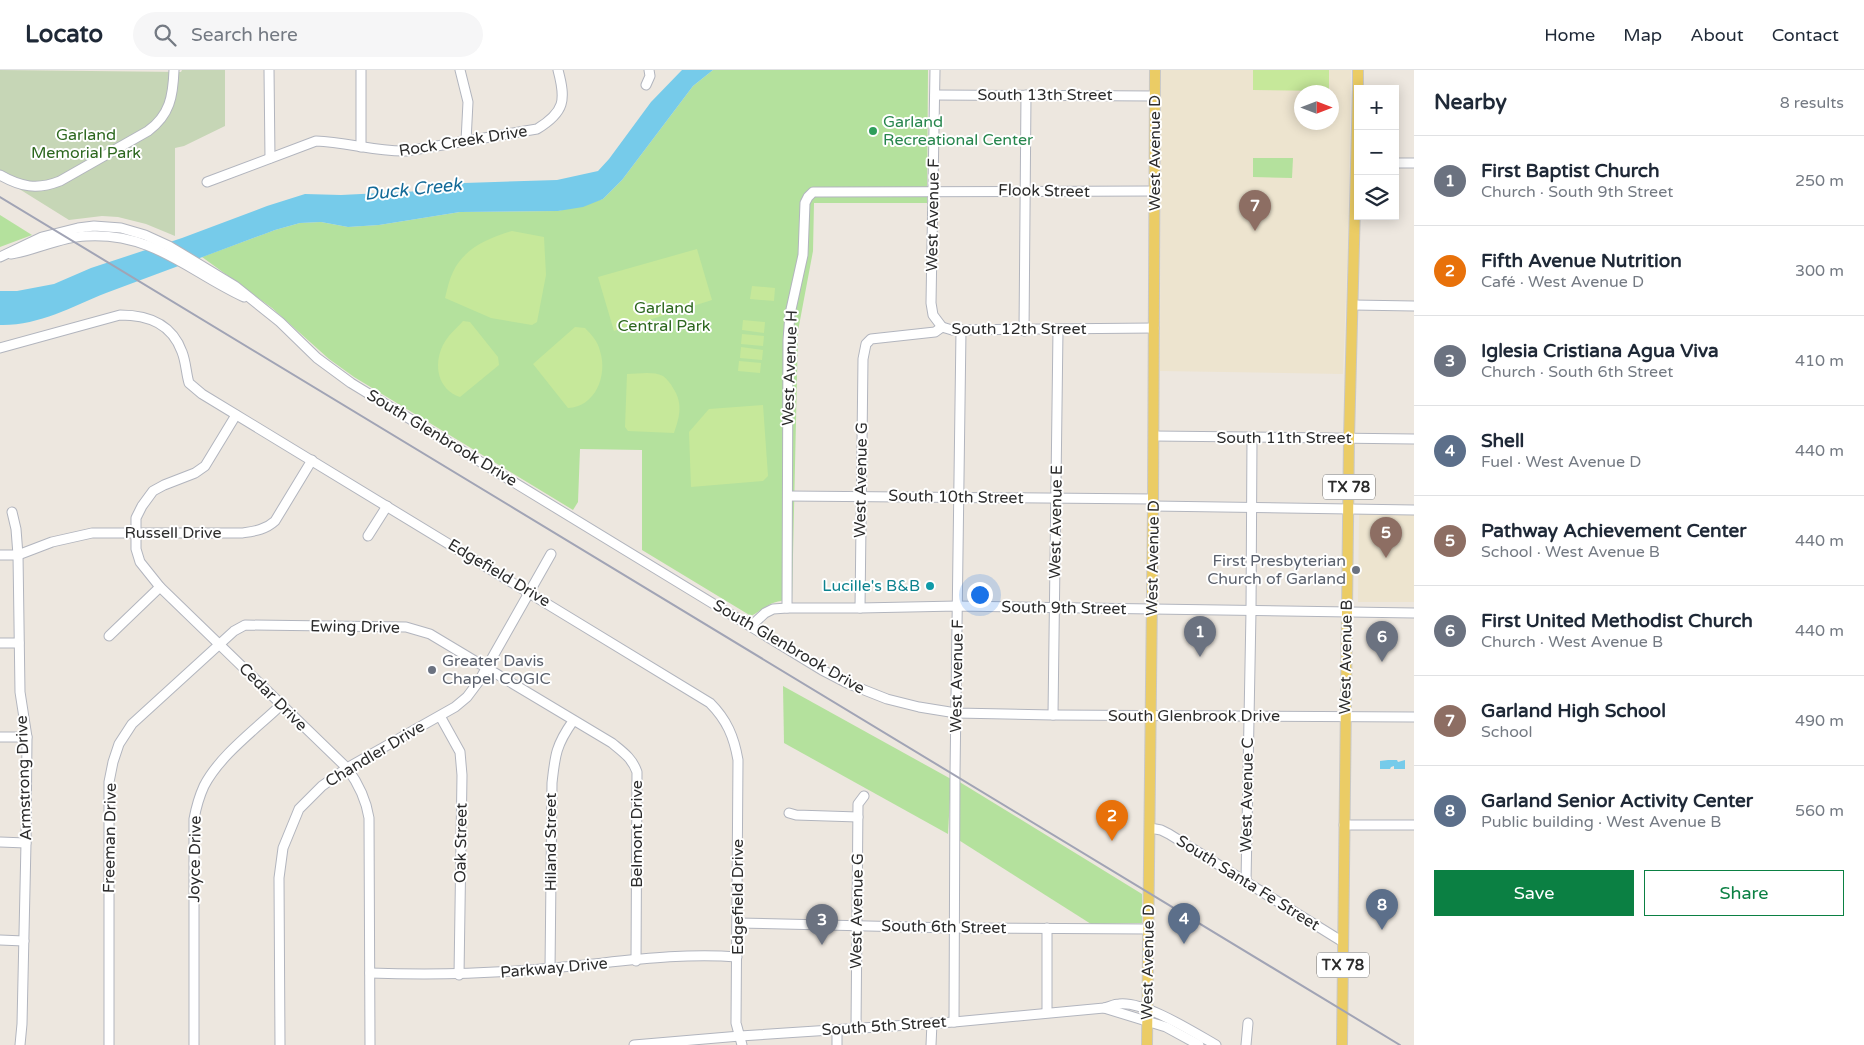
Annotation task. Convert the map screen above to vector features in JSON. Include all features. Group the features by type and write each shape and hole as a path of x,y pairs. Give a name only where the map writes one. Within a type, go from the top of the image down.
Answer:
{"main road":[{"name":"West Avenue D","path":"1147,1045 1154,436 1155,70"},
{"name":"West Avenue B","path":"1358,70 1358,85"},
{"name":"West Avenue B","path":"1342,1045 1345,717 1357,175"}],"street":[{"path":"0,174 19,185 30,187 50,185 148,131 165,115 171,102 174,70"},
{"path":"269,70 270,158"},
{"path":"361,70 361,147"},
{"path":"460,70 468,102 466,141"},
{"name":"Rock Creek Drive","path":"207,182 316,141 329,141 390,152 407,151 537,129 550,122 556,114 564,92 558,70"},
{"path":"646,85 650,76 649,70"},
{"name":"West Avenue F","path":"935,70 931,303 933,315 942,328"},
{"name":"South 13th Street","path":"935,94 1155,96"},
{"path":"1024,331 1026,95"},
{"path":"1399,163 1414,163"},
{"name":"Flook Street","path":"933,192 1155,191"},
{"name":"West Avenue H","path":"787,608 788,340 790,314 803,255 804,208 808,197 813,192 933,192"},
{"name":"South Glenbrook Drive","path":"3,256 19,246 42,237 78,228 94,226 121,228 145,235 169,246 214,276"},
{"name":"South Glenbrook Drive","path":"3,256 59,240 86,236 113,236 133,240 159,249 236,286 280,322 317,358 350,383 822,670 872,694 920,707 956,712 1053,715 1414,717"},
{"path":"1353,305 1414,306"},
{"name":"Edgefield Drive","path":"0,348 120,315 146,317 163,324 174,335 183,353 189,383 236,415 710,703 725,719 734,740 738,760 736,1023 741,1040"},
{"name":"South 12th Street","path":"863,351 871,339 935,332 942,328 1024,331 1154,328"},
{"name":"West Avenue F","path":"954,1022 953,928 961,330"},
{"name":"West Avenue E","path":"1053,715 1058,330"},
{"name":"West Avenue G","path":"860,608 863,351"},
{"name":"Cedar Drive","path":"236,415 206,466 195,473 153,491 136,518 136,549 140,562 160,587 346,768 367,804 370,1045"},
{"name":"South 11th Street","path":"1154,436 1414,439"},
{"name":"West Avenue C","path":"1246,882 1252,438"},
{"name":"Russell Drive","path":"0,555 18,555 68,537 92,533 242,534 268,528 275,521 312,460"},
{"name":"South 10th Street","path":"788,496 1056,498 1252,508 1414,510"},
{"path":"368,536 387,506"},
{"name":"Armstrong Drive","path":"12,512 16,529 18,555 20,692 27,737 24,941 20,1045"},
{"name":"Chandler Drive","path":"280,1045 279,878 282,848 299,810 322,786 346,768 440,716 467,697 479,681 550,554"},
{"path":"109,636 160,587"},
{"name":"South 9th Street","path":"751,626 765,613 773,609 787,608 958,606 1414,613"},
{"name":"Ewing Drive","path":"220,645 234,631 245,626 406,627 430,634 486,668"},
{"path":"0,643 20,643"},
{"name":"Freeman Drive","path":"108,1045 109,782 113,762 119,744 132,724 220,645"},
{"name":"Belmont Drive","path":"486,668 612,743 633,761 637,772 636,961"},
{"name":"Joyce Drive","path":"194,1045 194,820 197,804 204,786 220,762 281,705"},
{"name":"Oak Street","path":"440,716 460,752 462,775 459,975"},
{"name":"Hiland Street","path":"550,969 552,783 555,758 560,740 573,721"},
{"path":"0,737 27,737"},
{"name":"West Avenue G","path":"856,1028 858,804 864,796"},
{"path":"789,813 796,815 858,817"},
{"path":"1344,825 1414,826"},
{"name":"South Santa Fe Street","path":"1150,828 1169,834 1343,942"},
{"path":"0,842 26,843"},
{"name":"South 6th Street","path":"738,923 953,928 1149,929"},
{"path":"1047,928 1048,1012"},
{"path":"0,940 24,941"},
{"name":"Parkway Drive","path":"370,973 459,975 709,956 737,957"},
{"name":"South 5th Street","path":"634,1045 741,1040 856,1028 954,1022 1104,1008 1119,1004 1134,1005 1148,1010 1216,1045"},
{"name":"South 5th Street","path":"1104,1008 1166,1027 1199,1045"},
{"path":"931,1045 932,1023"},
{"path":"1246,1045 1248,1023"},
{"path":"837,1030 837,1045"}],"shaded area":[{"path":"1161,70 1351,70 1343,374 1160,371"},
{"path":"1359,513 1414,514 1414,602 1358,602"}],"green space":[{"name":"Garland Memorial Park","path":"0,70 181,72 182,70 225,70 225,126 184,146 175,148 175,236 146,224 118,217 102,216 69,220 0,177"},
{"name":"Garland Central Park","path":"713,70 928,70 927,203 814,203 813,251 798,331 792,600 774,603 751,616 642,550 642,450 580,449 578,502 573,510 354,377 329,359 272,308 202,257 275,230 300,223 321,222 348,227 379,225 460,212 558,211 603,199 622,180 693,86"},
{"path":"1253,70 1329,70 1329,85 1294,85 1294,91 1253,90"},
{"path":"1253,158 1293,158 1292,178 1253,177"},
{"path":"0,215 32,235 0,247"},
{"path":"512,231 544,237 546,275 537,322 532,325 491,318 445,298 452,275 458,264 470,250 486,241"},
{"path":"697,249 712,300 614,331 598,277"},
{"path":"752,286 775,288 774,301 750,299"},
{"path":"743,320 765,322 764,333 742,330"},
{"path":"463,321 470,322 498,357 499,365 460,397 453,394 442,383 439,376 438,361 445,341"},
{"path":"575,327 585,328 596,342 602,361 602,370 601,380 592,396 586,402 568,408 533,364"},
{"path":"742,334 764,336 763,346 741,344"},
{"path":"741,347 763,350 762,360 740,358"},
{"path":"739,361 761,363 760,373 738,371"},
{"path":"627,374 654,374 663,376 669,382 679,404 678,421 674,433 628,431 625,427"},
{"path":"763,405 768,476 763,481 691,487 689,432 709,409"},
{"path":"783,686 951,779 948,834 784,743"},
{"path":"958,781 1142,894 1142,923 1091,924 957,839"}],"water":[{"path":"682,70 713,70 693,86 622,180 603,199 583,207 558,211 460,212 379,225 348,227 321,222 300,223 275,230 148,277 54,315 28,322 0,325 0,291 17,291 54,284 91,268 305,194 341,195 422,191 464,183 557,180 598,171 651,102"},
{"path":"1397,760 1398,762 1405,760 1405,769 1394,769 1394,766 1390,769 1380,769 1380,761"}],"railway":[{"path":"0,197 1400,1045"}],"place":[{"name":"Garland Recreational Center","path":"873,131"},
{"name":"Garland High School","path":"1255,231"},
{"name":"Pathway Achievement Center","path":"1386,558"},
{"name":"First Presbyterian Church of Garland","path":"1356,570"},
{"name":"Lucille's B&B","path":"930,586"},
{"name":"First Baptist Church","path":"1200,657"},
{"name":"First United Methodist Church","path":"1382,662"},
{"name":"Greater Davis Chapel COGIC","path":"432,670"},
{"name":"Fifth Avenue Nutrition","path":"1112,841"},
{"name":"Garland Senior Activity Center","path":"1382,930"},
{"name":"Shell","path":"1184,944"},
{"name":"Iglesia Cristiana Agua Viva","path":"822,945"}],"water label":[{"name":"Duck Creek","path":"413,189"}]}
